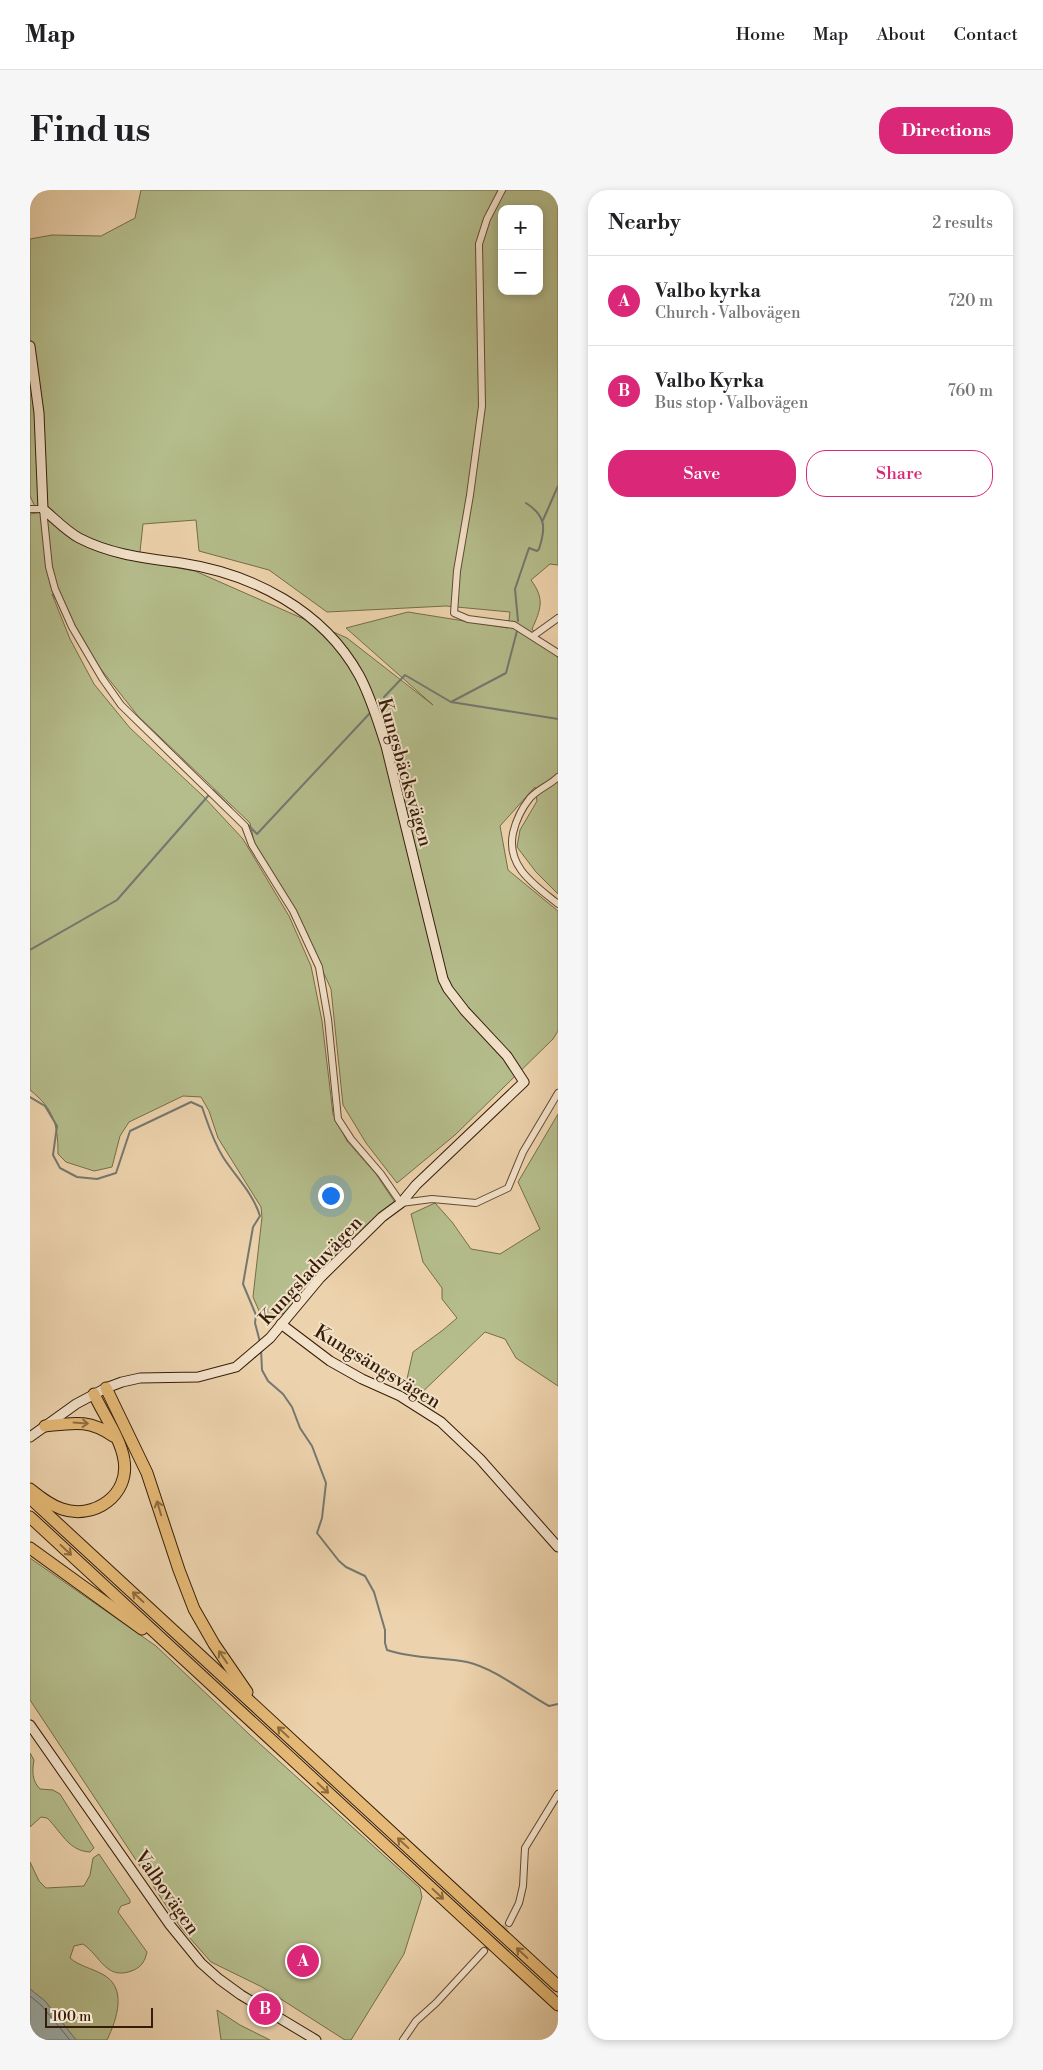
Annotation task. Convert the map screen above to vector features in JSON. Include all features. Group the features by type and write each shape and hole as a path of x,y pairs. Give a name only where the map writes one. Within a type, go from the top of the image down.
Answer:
{"highway":[{"path":"106,1388 147,1473 194,1609 214,1644 261,1711"},
{"path":"30,1489 63,1510 84,1512 103,1505 118,1492 123,1482 124,1461 115,1436 94,1394"},
{"path":"45,1426 85,1422 115,1436"},
{"path":"30,1498 558,1986"},
{"path":"30,1517 558,2005"},
{"path":"30,1548 184,1660"}],"street":[{"path":"502,190 487,220 479,244 482,406 470,496 457,570 454,613 468,619 514,625 558,652"},
{"path":"30,346 39,413 43,509 49,567 55,589 72,627 102,678 121,705 245,826 252,845 293,911 319,968 328,1020 338,1119 351,1139 382,1174 401,1203 432,1199 476,1203 508,1188 523,1152 558,1093"},
{"path":"30,509 43,509"},
{"name":"Kungsbäcksvägen","path":"43,509 77,537 107,551 154,561 182,563 229,574 286,598 325,630 359,675 386,746 443,979 465,1012 507,1056 524,1082"},
{"path":"534,636 558,618"},
{"path":"558,776 532,796 521,811 515,824 512,839 512,855 520,868 558,904"},
{"name":"Kungsladuvägen","path":"30,1437 94,1394 122,1382 140,1378 198,1377 236,1367 270,1338 320,1278 357,1240 382,1216 401,1203 416,1185 524,1082"},
{"name":"Kungsängsvägen","path":"281,1324 330,1361 362,1379 400,1396 441,1422 480,1459 558,1547"},
{"name":"Valbovägen","path":"30,1725 170,1926 201,1963 241,1995 316,2040"},
{"path":"508,1923 519,1903 523,1886 525,1848 558,1794"},
{"path":"403,2040 416,2021 436,2003 484,1951"}],"green space":[{"path":"141,190 558,190 558,565 550,564 531,580 540,599 538,616 532,629 558,658 558,894 536,872 517,847 520,830 537,801 535,787 500,826 508,870 558,911 558,1031 553,1039 455,1135 397,1183 366,1143 343,1105 331,989 293,905 254,842 250,823 138,716 100,668 76,627 52,594 70,639 94,684 130,728 203,796 243,839 289,916 311,966 322,1021 333,1114 347,1141 376,1174 396,1204 288,1312 263,1320 253,1297 262,1217 261,1207 218,1138 209,1111 201,1097 183,1096 129,1122 120,1136 112,1167 94,1171 66,1162 58,1154 57,1134 53,1118 44,1104 30,1090 30,514 38,513 30,496 30,239 52,235 101,236 135,218","holes":["196,520 199,551 269,570 327,612 446,606 510,612 508,628 408,612 346,628 433,705 347,638 195,571 139,561 143,524"]},
{"path":"558,1114 558,1386 516,1358 505,1339 485,1332 415,1399 405,1388 413,1352 457,1318 442,1299 442,1288 423,1262 411,1214 435,1203 452,1222 471,1249 500,1254 540,1229 518,1182"},
{"path":"30,1558 156,1646 250,1735 420,1888 422,1897 404,1954 351,2040 345,2040 262,1987 211,1962 181,1928 30,1700"},
{"path":"30,1753 34,1760 33,1776 35,1783 40,1789 53,1790 60,1794 94,1848 90,1852 82,1851 70,1844 47,1818 41,1817 30,1827"},
{"path":"99,1854 130,1900 130,1903 121,1906 118,1912 147,1952 143,1963 137,1968 125,1973 117,1973 105,1966 83,1944 74,1946 70,1958 110,1980 118,1995 117,2013 107,2040 76,2040 45,2001 30,1989 30,1862 39,1881 46,1888 84,1886 90,1875 93,1858"},
{"path":"217,2010 240,2025 270,2040 221,2040"}],"water":[{"path":"30,1989 45,2001 76,2040 30,2040"}],"waterway":[{"path":"543,520 558,486"},
{"path":"518,621 515,589 529,548 537,551 543,535 541,518 526,503"},
{"path":"451,702 506,673 517,631"},
{"path":"384,697 405,675 451,702 558,719"},
{"path":"247,824 257,834 370,713"},
{"path":"213,790 231,808"},
{"path":"30,950 117,900 208,796"},
{"path":"30,1097 45,1106 57,1126 53,1155 60,1168 77,1177 97,1179 116,1173 130,1131 191,1102 202,1107 219,1151 248,1192 260,1216 253,1227 243,1284 256,1315 255,1323 260,1342"},
{"path":"261,1349 262,1370 268,1381 283,1394 292,1407 300,1428 312,1446 326,1483 322,1518 317,1533 339,1561 346,1567 365,1576 374,1592 385,1630 387,1650 407,1655 457,1660 477,1665 498,1675 549,1706 558,1704"}],"tunnel":[{"path":"484,1951 509,1923"}],"place":[{"name":"Valbo kyrka","path":"303,1961"},
{"name":"Valbo Kyrka","path":"265,2009"}]}
